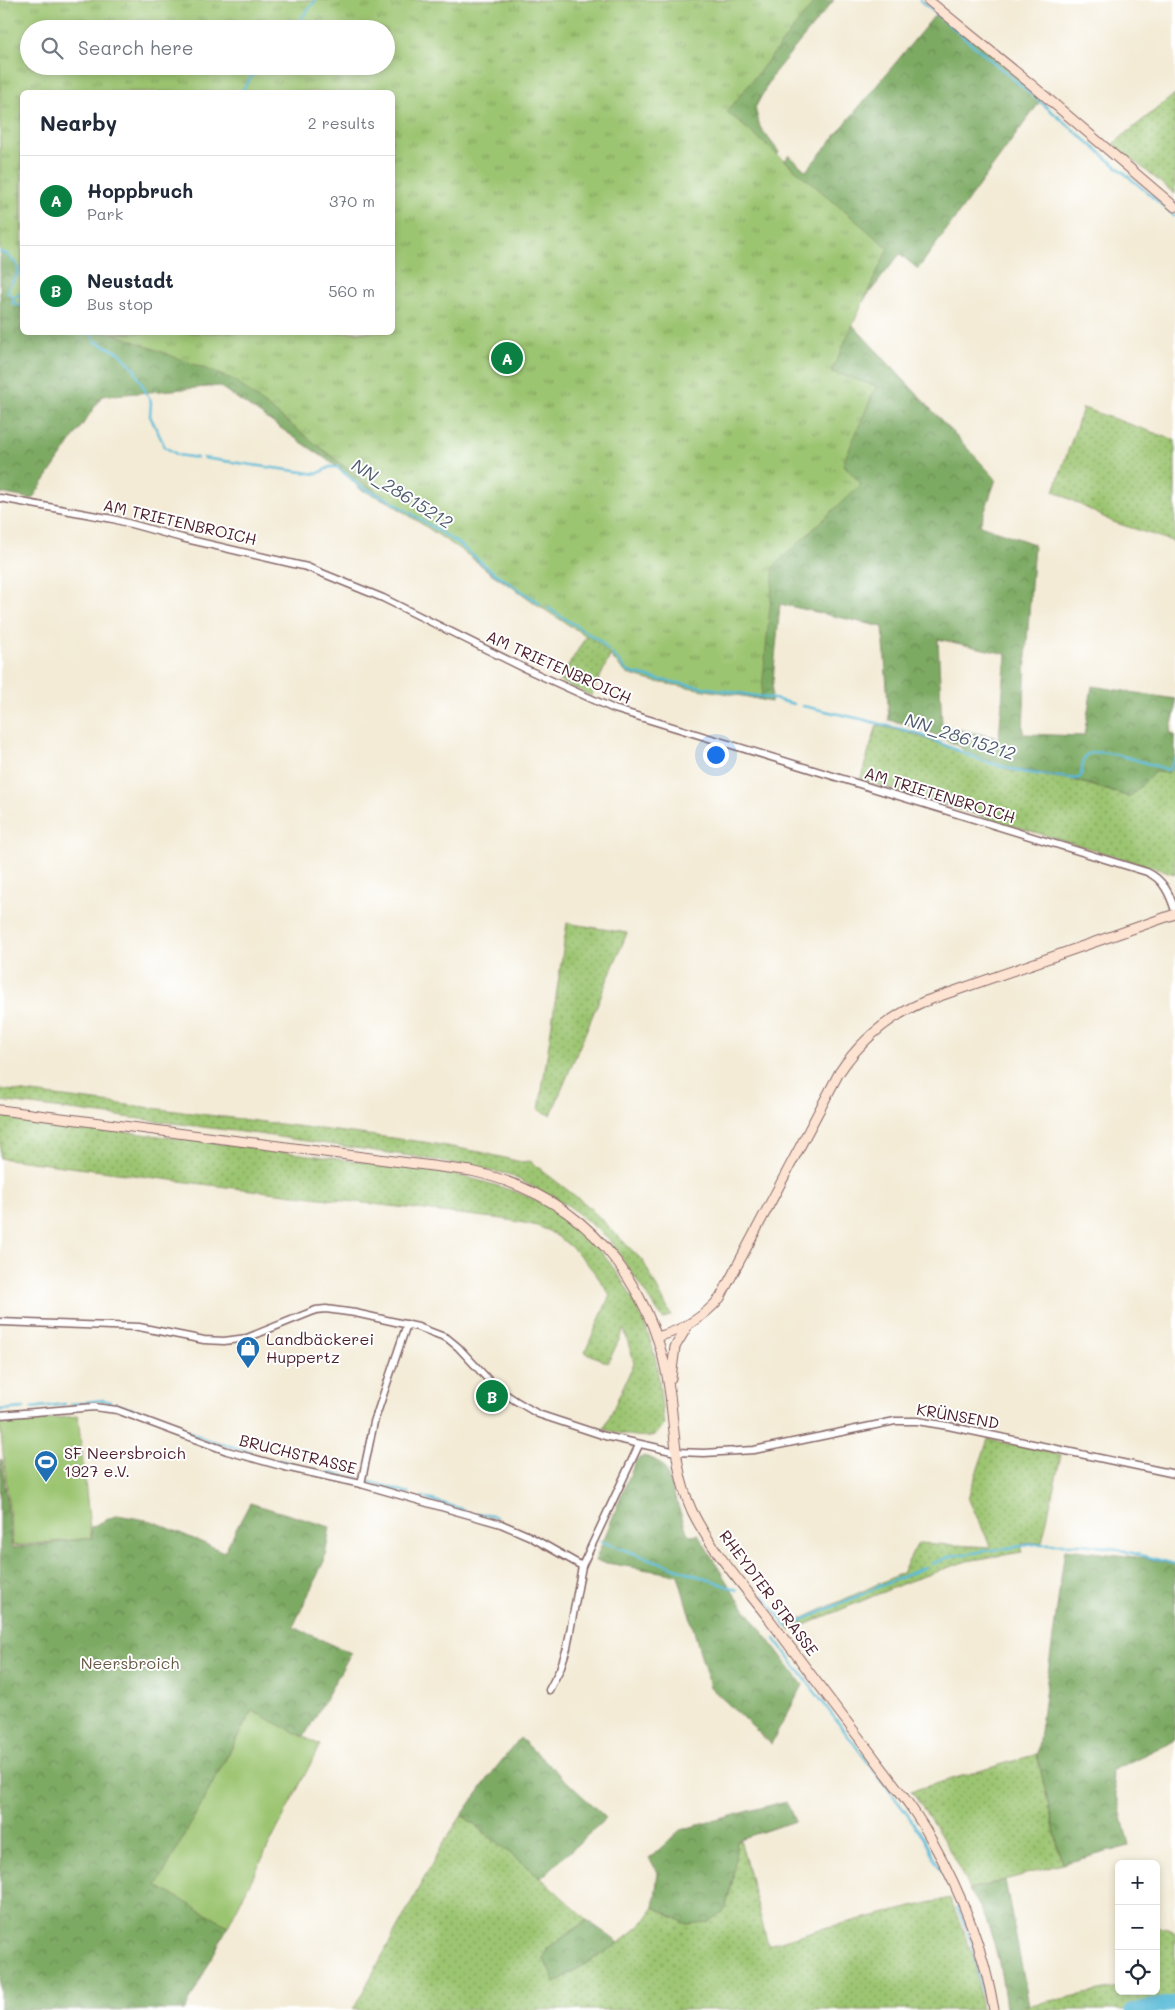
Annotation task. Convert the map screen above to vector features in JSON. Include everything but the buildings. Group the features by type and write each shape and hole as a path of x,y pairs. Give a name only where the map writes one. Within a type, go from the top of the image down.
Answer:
{"main road":[{"path":"928,0 1032,85 1175,207"},
{"path":"657,1337 688,1326 710,1308 724,1292 835,1080 858,1048 878,1029 908,1009 929,1000 1175,912"},
{"path":"0,1110 435,1165 508,1181 535,1193 562,1209 597,1239 614,1259 634,1287 647,1311 665,1364 670,1396"},
{"path":"670,1396 674,1351 688,1326"},
{"name":"RHEYDTER STRASSE","path":"670,1396 676,1452 684,1492 702,1529 888,1777 932,1840 960,1897 977,1940 994,2010"}],"street":[{"name":"AM TRIETENBROICH","path":"0,498 113,519 182,538 297,564 318,571 383,598 532,672 607,706 1147,872 1158,879 1167,890 1175,912"},
{"path":"0,1322 139,1327 219,1341 247,1338 312,1311 321,1309 343,1311 428,1330 454,1343 490,1382 523,1406 559,1422 639,1446 676,1452"},
{"path":"361,1484 374,1422 407,1324"},
{"name":"BRUCHSTRASSE","path":"0,1415 99,1407 116,1410 227,1451 285,1467 361,1484 509,1527 582,1566"},
{"name":"KRÜNSEND","path":"676,1452 704,1454 754,1450 877,1423 910,1420 948,1426 1175,1474"},
{"path":"549,1690 562,1665 569,1641 582,1566 639,1446"}],"green space":[{"path":"0,0 20,20 20,75 27,75 23,90 20,90 20,335 395,335 395,316 437,98 395,72 395,20 366,20 321,0 834,0 774,73 755,108 760,127 779,152 764,179 763,192 789,155 806,171 940,9 1044,96 918,269 900,254 848,320 996,479 980,525 1034,544 1026,656 1023,734 1084,736 1092,686 1175,699 1175,711 1170,733 1175,735 1175,765 1168,773 1155,772 1130,797 1075,780 1075,778 1011,769 969,756 959,746 918,727 889,720 883,627 780,604 771,702 660,677 612,651 492,574 458,547 389,502 360,489 342,470 219,386 102,396 32,499 0,493","holes":["938,639 1006,654 999,738 942,726"]},
{"path":"0,0 816,0 727,112 888,248 831,372 876,386 843,464 861,484 774,566 761,699 656,682 627,674 599,644 542,608 395,506 234,380 118,335 395,335 395,90 20,90 20,305 12,300 8,290 17,277 18,266 6,254 0,253"},
{"path":"1175,94 1175,194 1113,144"},
{"path":"1083,408 1175,440 1175,542 1113,522 1054,491"},
{"path":"587,635 612,652 591,696 559,681"},
{"path":"877,725 913,734 1011,771 1073,780 1130,797 1155,772 1168,773 1175,765 1175,874 860,780"},
{"path":"567,923 627,933 551,1115 539,1110"},
{"path":"0,1089 424,1142 480,1152 521,1162 530,1161 588,1206 643,1261 671,1315 663,1319 608,1238 569,1206 508,1174 417,1157 258,1134 0,1101"},
{"path":"0,1116 452,1173 499,1186 534,1199 565,1218 583,1234 615,1270 628,1291 648,1334 655,1357 664,1425 656,1434 645,1437 604,1429 634,1363 624,1329 608,1363 585,1352 610,1295 579,1254 559,1237 548,1231 537,1226 502,1219 234,1188 0,1158"},
{"name":"SF Neersbroich 1927 e.V.","path":"78,1416 91,1538 13,1546 0,1424"},
{"path":"988,1439 1061,1455 1042,1542 1022,1544 1022,1552 967,1561 907,1582 790,1631 787,1626 902,1573 918,1543 991,1547 968,1498"},
{"path":"644,1456 656,1461 664,1468 687,1532 690,1535 698,1534 734,1594 803,1685 771,1744 710,1687 678,1575 595,1561 636,1460"},
{"name":"Neersbroich","path":"0,1459 2,1460 12,1548 92,1538 91,1527 117,1515 152,1521 224,1552 250,1503 330,1527 324,1561 293,1627 351,1653 304,1737 251,1712 157,1886 228,1926 185,2010 0,2010"},
{"path":"1065,1549 1145,1558 1175,1565 1175,1740 1111,1771 1129,1846 1062,1864 1037,1754"},
{"path":"252,1711 320,1745 228,1926 157,1886"},
{"path":"520,1738 606,1818 541,1878 462,1815"},
{"path":"1037,1754 1062,1864 969,1890 943,1839 911,1791"},
{"path":"786,1801 795,1821 737,1841 733,1878 725,1910 708,1922 687,1924 654,1907 658,1872 649,1859 680,1830"},
{"path":"462,1815 541,1878 587,1920 547,1949 544,1959 555,1983 619,1943 642,1924 654,1907 674,1918 725,1910 733,1878 735,1845 740,1839 768,1945 816,1930 950,1898 974,1958 982,2010 353,2010 442,1845"},
{"path":"1005,1880 1029,2005 1006,2010 995,1947 984,1916 969,1890"},
{"path":"587,1920 619,1943 555,1983 544,1959 547,1949"},
{"path":"1160,1928 1175,1933 1175,2010 1006,2010 1115,1988 1115,1995 1160,1995"}],"waterway":[{"path":"300,20 316,0"},
{"path":"920,0 1175,216"},
{"path":"242,90 253,75"},
{"path":"0,252 7,254 16,263 19,272 9,287 8,293 15,298 20,294"},
{"name":"NN_28615212","path":"15,298 12,303 20,305"},
{"name":"NN_28615212","path":"92,335 95,341 120,353 133,367 151,402 150,416 165,447 178,455 197,458"},
{"name":"NN_28615212","path":"203,458 317,474 330,467 337,467 361,487 390,500 459,544 493,572 541,604"},
{"name":"NN_28615212","path":"548,608 600,641 608,650"},
{"name":"NN_28615212","path":"612,654 628,672 660,680 794,704"},
{"name":"NN_28615212","path":"803,706 916,733 983,761 1022,772 1077,779 1081,776 1085,757 1091,753 1100,752 1169,770 1175,759"},
{"path":"86,1402 103,1400 110,1402"},
{"path":"71,1404 82,1403"},
{"path":"31,1408 65,1404"},
{"path":"116,1404 126,1407"},
{"path":"0,1410 24,1408"},
{"path":"130,1408 144,1413"},
{"path":"150,1416 165,1421"},
{"path":"169,1422 182,1428"},
{"path":"188,1431 205,1439 251,1452"},
{"path":"278,1460 298,1465"},
{"path":"303,1467 322,1472"},
{"path":"329,1473 359,1479"},
{"path":"366,1481 409,1493"},
{"path":"422,1497 465,1510"},
{"path":"478,1513 496,1517"},
{"path":"600,1541 737,1590"},
{"path":"932,1564 951,1556 1036,1544 1085,1544 1117,1549 1175,1564"},
{"path":"793,1624 925,1567"},
{"path":"763,1595 787,1627"},
{"path":"775,1639 907,1814 925,1840 947,1883"},
{"path":"957,1906 972,1943 985,2004"},
{"path":"1132,2010 1175,2003"}],"place":[{"name":"Hoppbruch","path":"507,358"},
{"name":"Landbäckerei Huppertz","path":"248,1369"},
{"name":"Neustadt","path":"492,1396"},
{"name":"SF Neersbroich 1927 e.V.","path":"46,1483"}]}
